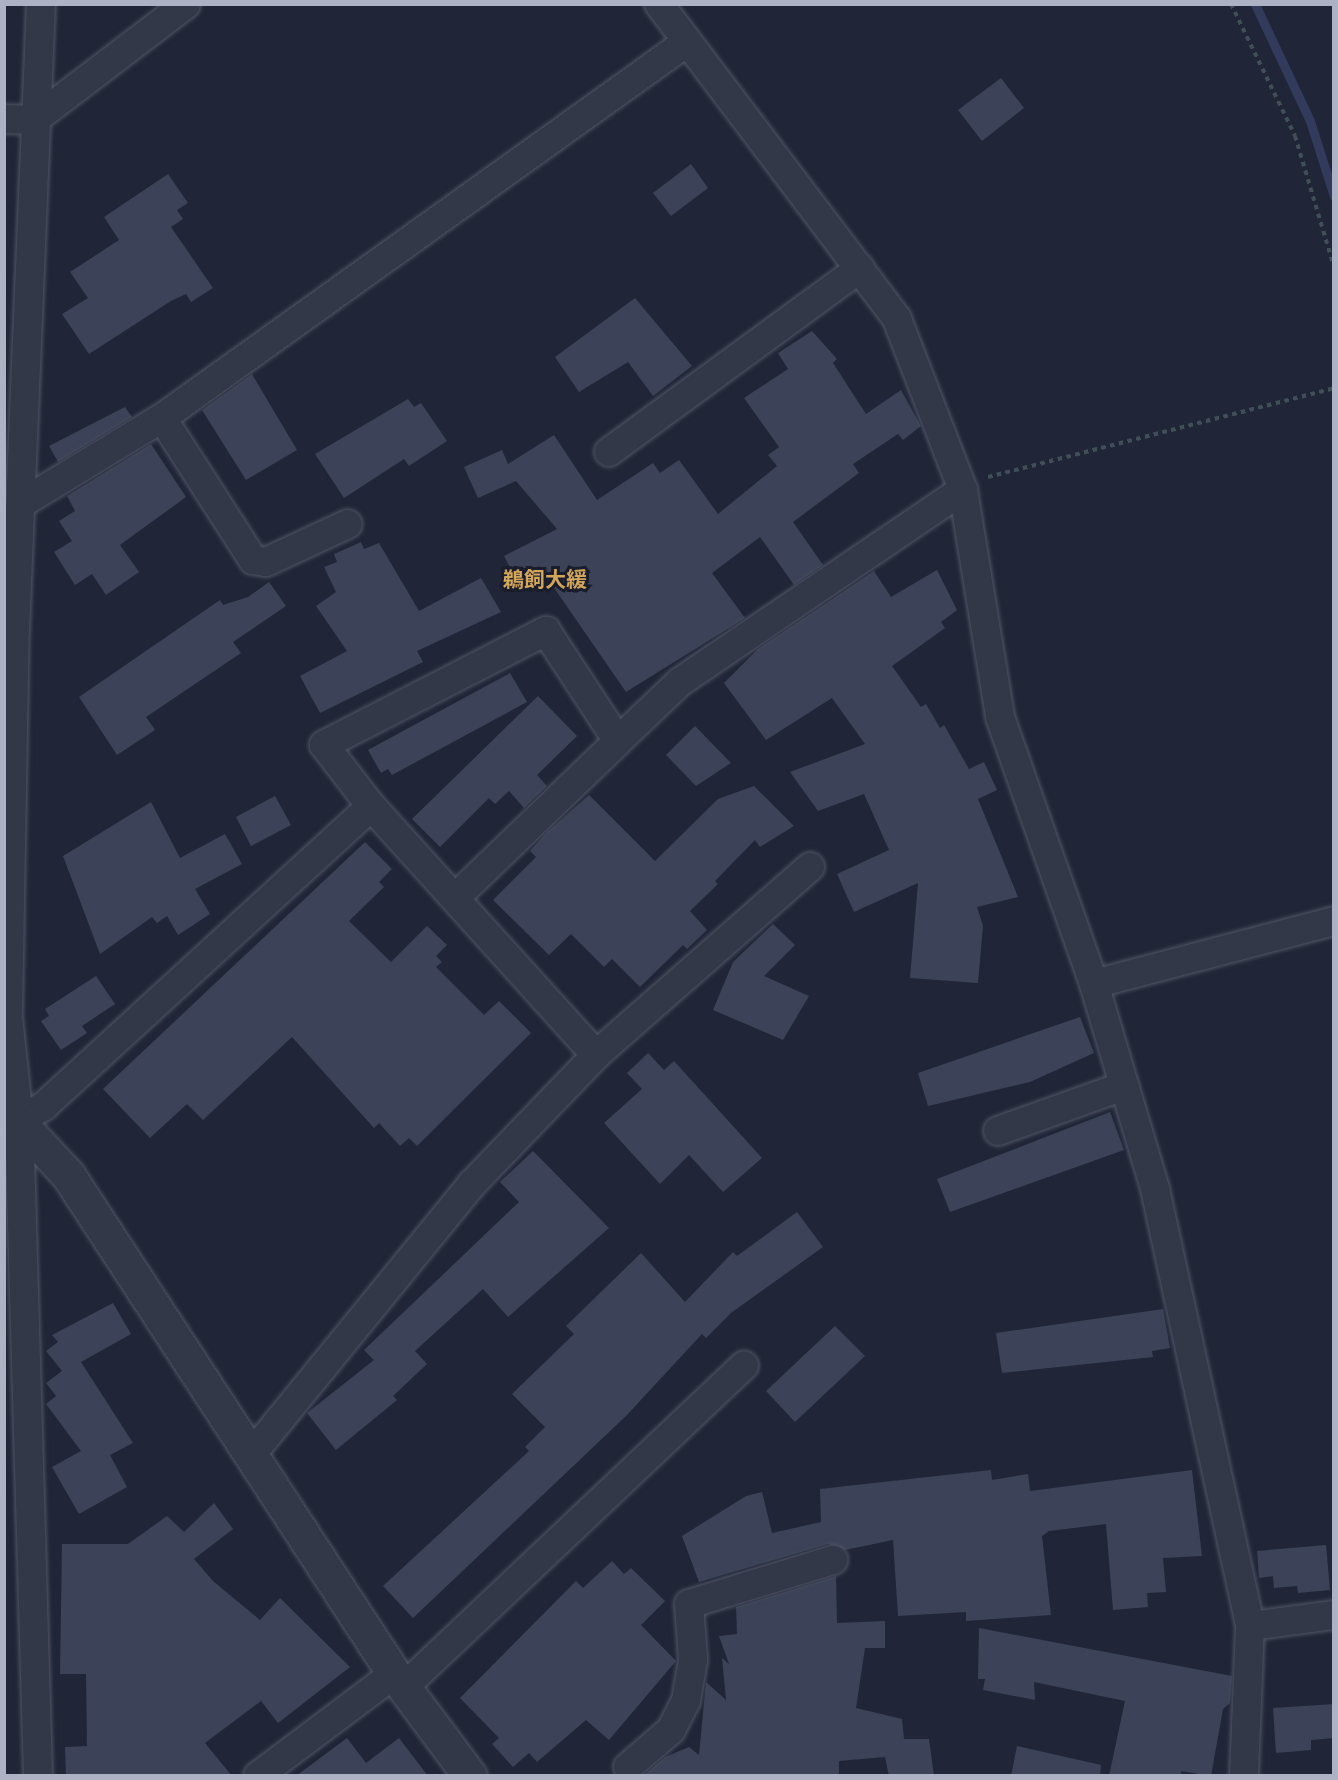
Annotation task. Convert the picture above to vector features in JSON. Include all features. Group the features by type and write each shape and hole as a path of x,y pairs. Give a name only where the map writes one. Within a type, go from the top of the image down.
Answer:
{"street":[{"path":"38,1776 8,1017 21,503 34,120 41,4"},
{"path":"4,120 34,120 186,4"},
{"path":"659,4 897,319 963,490 1000,717 1094,984 1155,1189 1250,1626 1244,1776"},
{"path":"21,503 162,418 687,42"},
{"path":"609,452 860,268"},
{"path":"162,418 253,560 266,562 348,524"},
{"path":"455,898 680,682 963,490"},
{"path":"596,1054 371,806 324,745 546,631 618,741"},
{"path":"12,1113 44,1106 371,806"},
{"path":"250,1455 464,1193 596,1054 810,867"},
{"path":"1094,984 1334,921"},
{"path":"998,1131 1124,1086"},
{"path":"12,1113 68,1174 399,1680 470,1776"},
{"path":"258,1776 399,1680 744,1365"},
{"path":"624,1773 671,1730 686,1701 693,1660 689,1604 833,1560"},
{"path":"1250,1626 1334,1615"}],"path":[{"path":"1231,4 1295,136 1334,267"},
{"path":"963,490 991,475 1334,388"}],"building":[{"path":"1001,78 1024,108 982,141 958,110"},
{"path":"691,164 708,188 671,216 653,193"},
{"path":"168,174 188,203 177,210 183,219 171,227 213,288 191,302 186,294 171,301 89,354 62,314 88,298 70,272 119,240 104,217"},
{"path":"635,298 692,366 653,396 628,362 579,392 555,357"},
{"path":"812,331 837,359 833,363 866,414 901,390 921,426 903,440 898,434 853,464 859,473 793,522 823,565 794,585 760,537 712,573 745,618 626,692 539,566 516,579 504,556 557,529 516,481 478,498 464,467 502,450 508,464 554,435 597,500 653,463 660,473 679,460 718,514 777,466 768,455 779,447 744,398 788,369 778,353"},
{"path":"252,374 297,450 246,480 202,410"},
{"path":"408,399 414,407 421,403 447,441 409,466 404,459 344,498 315,454"},
{"path":"125,407 132,417 58,462 49,446"},
{"path":"151,444 186,497 120,545 139,572 106,595 92,574 75,585 54,552 72,541 59,521 75,511 67,496"},
{"path":"361,542 364,549 379,543 419,611 481,578 501,612 417,651 423,662 320,713 300,676 347,651 316,606 336,592 324,567 337,562 334,554"},
{"path":"937,570 957,610 941,622 945,628 892,666 921,707 926,704 940,728 944,725 969,769 984,762 997,790 978,799 1018,897 977,907 983,926 978,983 910,978 918,883 854,912 837,874 889,850 864,794 818,811 790,772 865,744 832,698 766,740 724,683 758,649 874,571 891,597"},
{"path":"269,582 286,606 233,642 241,653 146,717 155,730 117,755 79,697 220,600 223,605 248,597"},
{"path":"510,673 527,702 392,775 388,769 381,773 368,750"},
{"path":"538,696 577,736 537,775 547,786 524,808 509,791 495,804 489,798 440,847 412,819"},
{"path":"695,726 731,763 696,786 666,755"},
{"path":"754,786 794,826 760,847 755,840 715,881 718,884 690,911 707,930 687,949 683,945 640,987 612,959 604,967 571,934 549,955 493,900 536,857 530,851 546,833 589,795 655,861 718,799"},
{"path":"275,796 291,825 251,846 236,817"},
{"path":"151,802 180,858 225,834 242,864 195,889 210,914 178,935 167,916 157,923 152,917 100,954 63,856"},
{"path":"365,842 392,869 379,882 384,887 349,921 391,962 427,926 447,945 436,956 442,962 436,967 484,1015 499,1001 531,1033 417,1146 409,1138 400,1146 379,1123 374,1128 292,1037 203,1120 187,1104 150,1138 103,1089"},
{"path":"773,924 795,945 764,976 809,996 783,1040 713,1010 733,962"},
{"path":"96,976 115,1004 82,1026 87,1033 61,1050 41,1021 49,1016 45,1009"},
{"path":"1080,1017 1094,1053 1030,1082 928,1106 918,1073"},
{"path":"648,1053 664,1070 674,1061 762,1158 723,1192 689,1155 660,1184 604,1123 642,1089 627,1073"},
{"path":"1110,1112 1124,1150 950,1212 937,1179"},
{"path":"533,1151 609,1228 508,1317 483,1289 415,1351 427,1364 393,1396 397,1400 336,1450 307,1413 374,1360 364,1350 519,1202 500,1182"},
{"path":"797,1212 823,1247 731,1313 706,1338 702,1334 626,1416 413,1618 383,1586 529,1451 525,1447 545,1427 512,1394 574,1334 566,1326 641,1253 685,1302 733,1252 737,1256"},
{"path":"113,1303 131,1334 81,1362 133,1443 110,1455 127,1487 79,1514 52,1467 81,1451 46,1404 56,1396 46,1383 62,1371 46,1351 58,1342 52,1335"},
{"path":"1163,1309 1170,1348 1152,1351 1153,1357 1002,1373 996,1333"},
{"path":"835,1326 865,1356 795,1422 766,1391"},
{"path":"991,1470 992,1480 1028,1474 1030,1491 1192,1470 1202,1556 1163,1558 1166,1592 1147,1593 1148,1607 1113,1610 1106,1524 1049,1531 1042,1536 1051,1615 966,1621 966,1612 898,1616 893,1540 845,1550 828,1544 699,1582 682,1536 746,1496 762,1492 772,1533 821,1522 820,1489"},
{"path":"214,1503 233,1529 194,1559 213,1581 260,1620 280,1598 350,1667 278,1723 261,1701 205,1743 232,1776 66,1776 65,1747 87,1746 86,1674 60,1674 62,1544 128,1544 167,1516 184,1532"},
{"path":"1326,1545 1330,1590 1298,1593 1297,1586 1274,1588 1273,1576 1259,1578 1257,1551"},
{"path":"612,1561 624,1574 631,1568 665,1601 641,1625 676,1661 609,1740 586,1720 537,1762 529,1753 513,1767 492,1744 499,1738 460,1698 576,1581 583,1588"},
{"path":"836,1576 837,1623 885,1621 885,1648 865,1648 856,1708 902,1719 904,1739 929,1739 934,1776 889,1776 885,1757 839,1761 839,1776 643,1776 665,1757 689,1747 699,1755 706,1682 726,1700 722,1658 729,1664 719,1636 737,1634 736,1607"},
{"path":"979,1628 1232,1676 1230,1703 1223,1709 1211,1776 1181,1771 1181,1776 1109,1776 1125,1701 1034,1682 1035,1700 983,1690 985,1679 978,1679"},
{"path":"1334,1704 1334,1738 1311,1740 1311,1750 1276,1753 1273,1708"},
{"path":"347,1738 366,1763 399,1738 428,1776 296,1776"},
{"path":"1017,1746 1101,1765 1100,1776 1011,1776"}],"waterway":[{"path":"1255,4 1310,121 1334,196"}],"district":[{"name":"鵜飼大緩","path":"545,580"}]}
